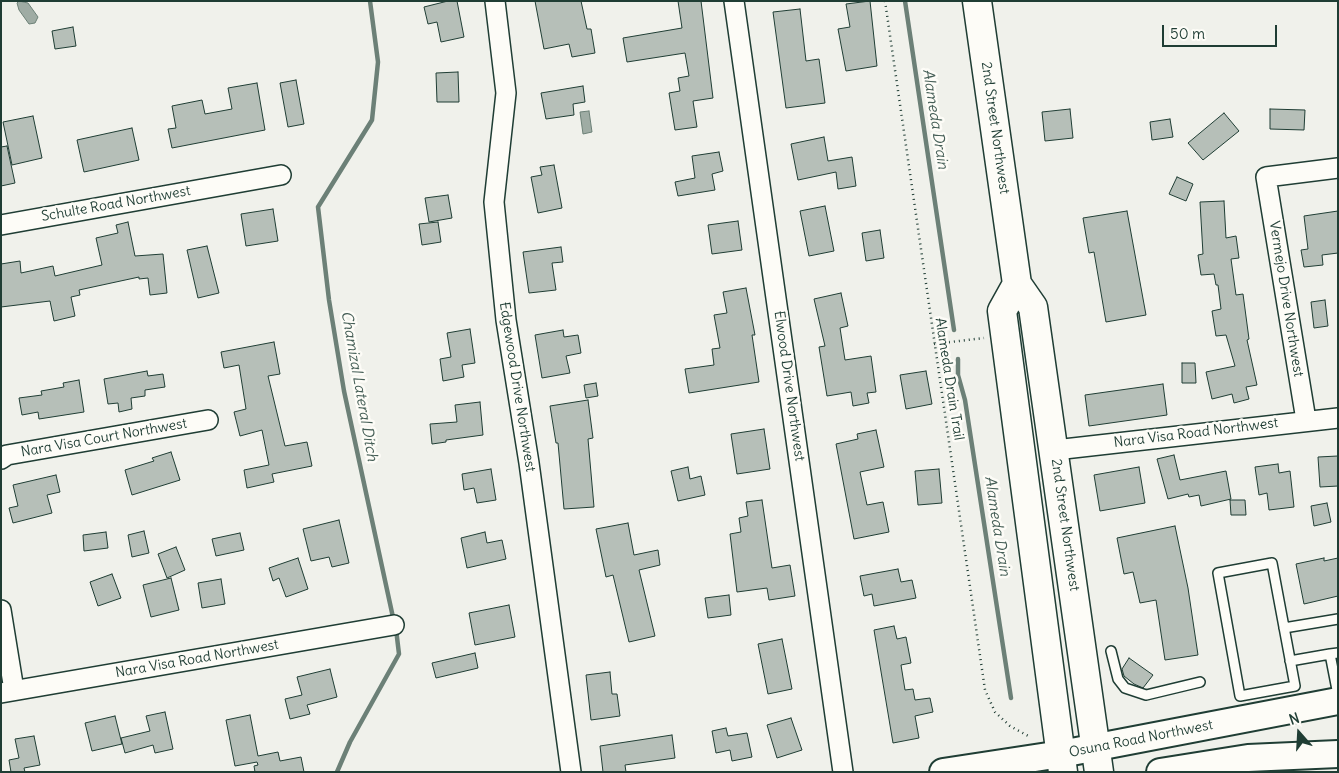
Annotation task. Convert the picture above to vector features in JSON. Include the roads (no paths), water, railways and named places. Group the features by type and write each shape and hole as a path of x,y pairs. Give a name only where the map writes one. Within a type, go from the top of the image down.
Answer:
{"main road":[{"name":"2nd Street Northwest","path":"977,1 1017,284 1033,307 1055,450 1097,760"},
{"path":"1017,284 1002,311 1062,763"},
{"name":"Osuna Road Northwest","path":"943,772 1097,760 1338,701"},
{"path":"1160,772 1248,758 1338,754"}],"street":[{"name":"Edgewood Drive Northwest","path":"495,1 506,93 494,202 506,320 529,463 571,772"},
{"name":"Elwood Drive Northwest","path":"734,1 843,772"},
{"name":"Vermejo Drive Northwest","path":"1306,420 1266,177 1338,168"},
{"name":"Schulte Road Northwest","path":"1,225 281,175"},
{"name":"Nara Visa Road Northwest","path":"1055,450 1306,420 1338,418"},
{"name":"Nara Visa Court Northwest","path":"1,459 7,455 208,420"},
{"path":"1,610 8,692"},
{"name":"Nara Visa Road Northwest","path":"8,692 394,625"}],"lane":[{"path":"1272,563 1284,628 1295,686 1240,696 1218,573 1272,563"},
{"path":"1284,628 1338,618"},
{"path":"1110,651 1118,679 1126,688 1146,695 1200,682"},
{"path":"1290,661 1334,654 1338,695"}],"waterway":[{"name":"Chamizal Lateral Ditch","path":"370,1 378,62 372,120 318,207 329,300 344,391 394,622"},
{"name":"Alameda Drain","path":"905,1 954,330"},
{"name":"Alameda Drain","path":"958,359 958,375 965,400 1011,698"},
{"name":"Chamizal Lateral Ditch","path":"337,772 350,742 399,654 396,629"}]}
